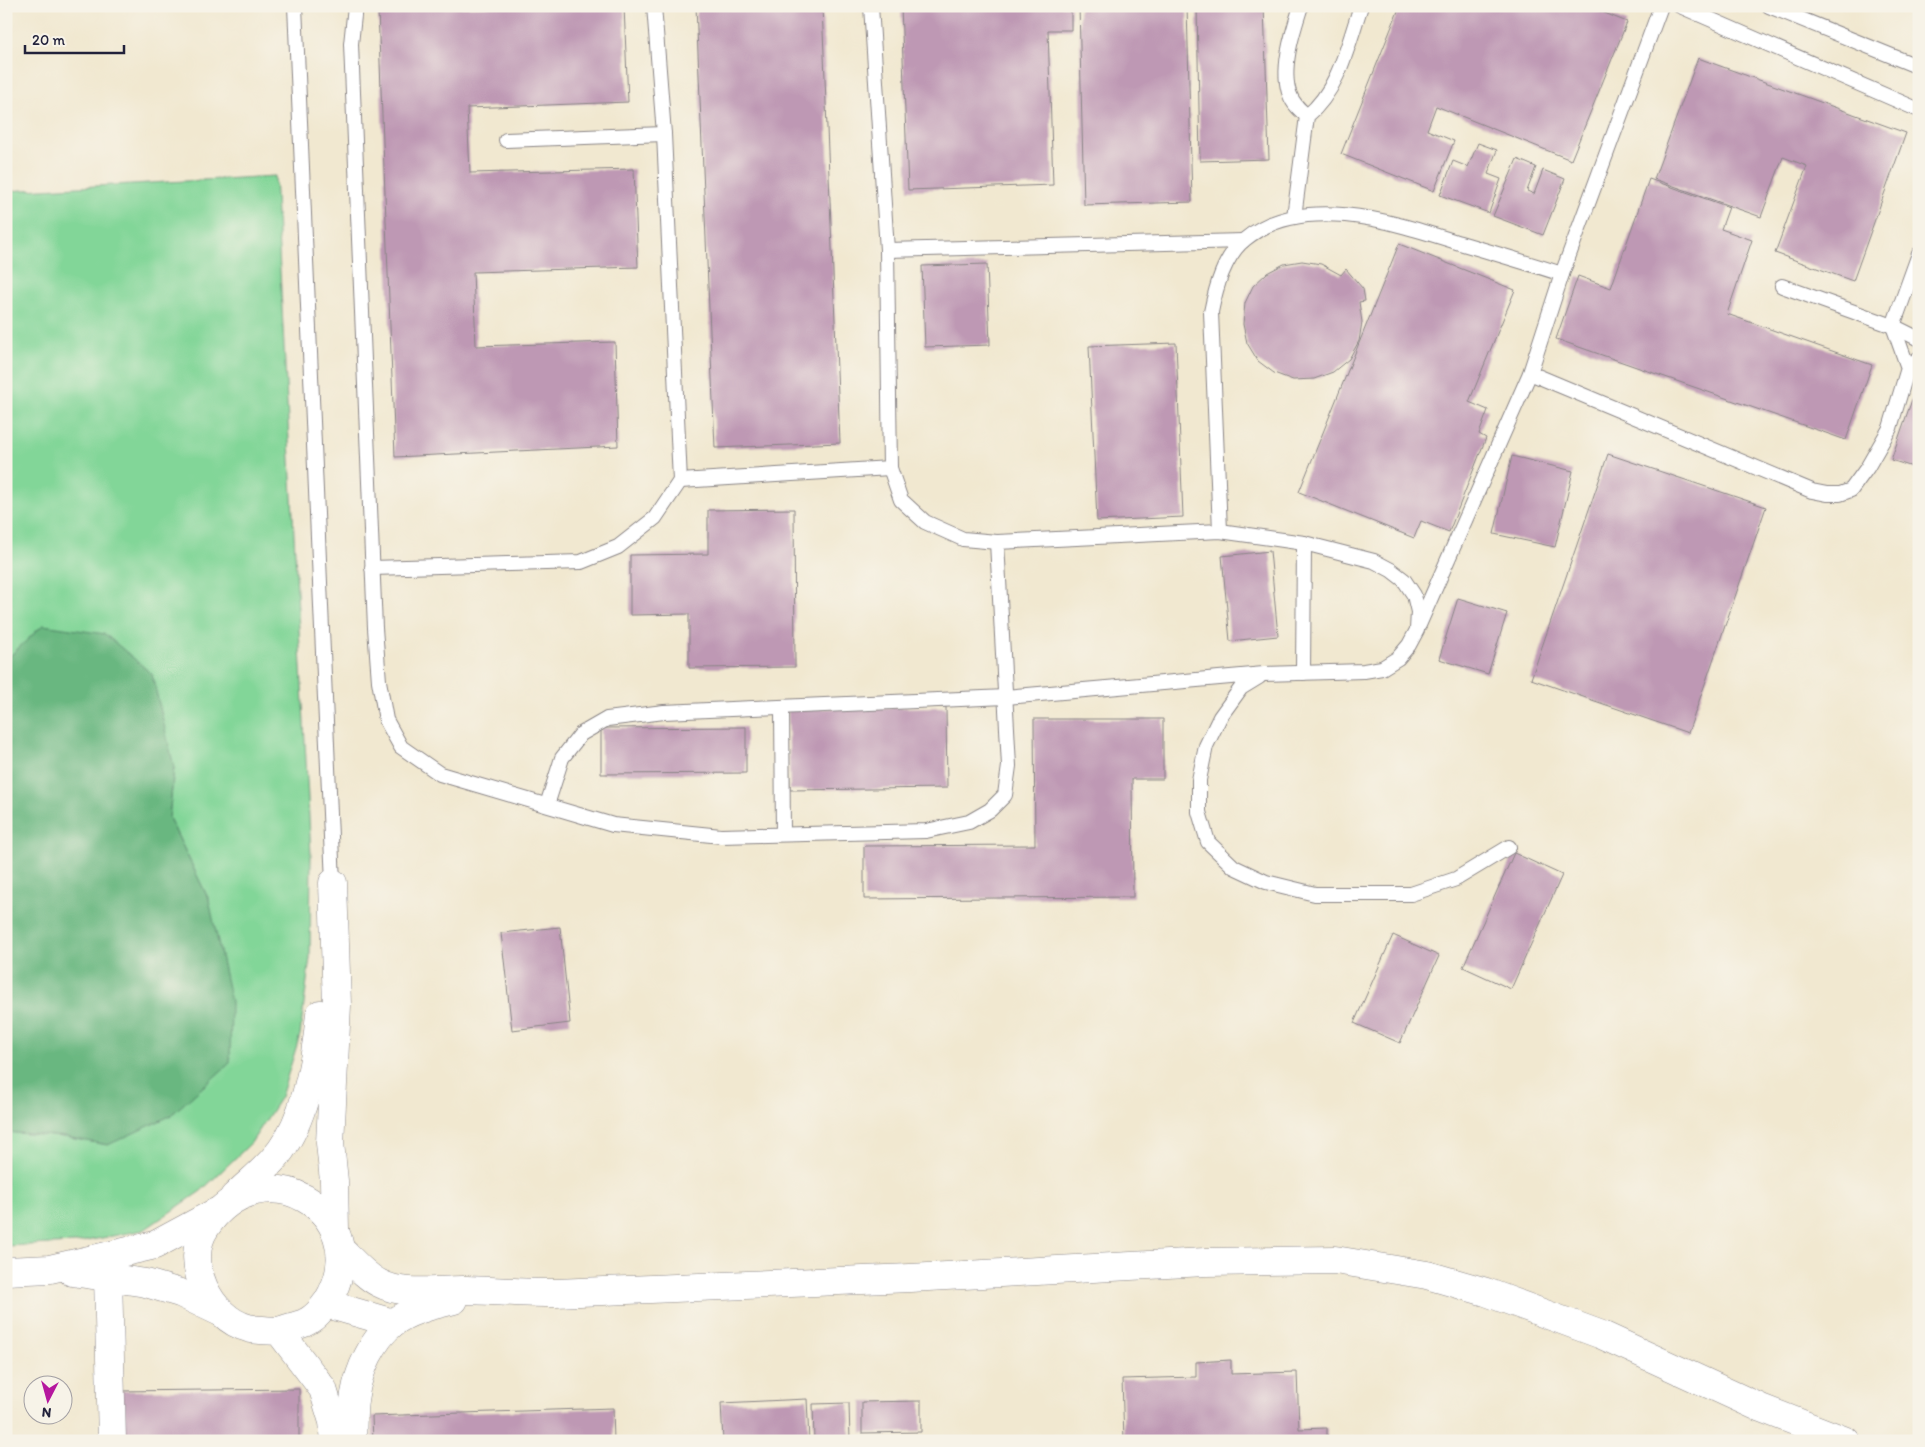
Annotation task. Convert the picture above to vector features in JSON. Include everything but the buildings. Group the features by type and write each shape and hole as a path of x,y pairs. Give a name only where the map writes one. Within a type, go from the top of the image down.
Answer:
{"street":[{"path":"221,1313 207,1295 199,1274 198,1251 204,1229 225,1205 282,1150 303,1103 314,1070 333,883"},
{"path":"6,1271 50,1269 108,1276 180,1293 248,1328 279,1331 306,1322 327,1304 340,1278 330,1142 337,1005 333,883"},
{"path":"50,1269 155,1245 255,1190 279,1189 302,1196 321,1210 338,1240 373,1279 390,1288 407,1290 556,1293 1205,1262 1336,1260 1426,1276 1486,1292 1602,1335 1761,1408 1846,1441"},
{"path":"108,1276 112,1441"},
{"path":"352,1441 354,1394 365,1363 376,1343 393,1322 416,1311 457,1299 503,1293"},
{"path":"327,1304 393,1322"},
{"path":"279,1331 323,1389 333,1422 335,1441"}],"lane":[{"path":"295,6 333,883"},
{"path":"355,6 351,44 372,568 379,681 386,720 401,747 440,774 613,825 721,836 926,831 969,822 990,810 1005,795 1009,766 998,542"},
{"path":"372,568 581,562 618,548 655,518 680,480 664,134 654,6"},
{"path":"870,6 887,250 891,414 890,468 901,500 925,522 963,539 998,542 1220,531 1304,543 1374,561 1404,580 1414,595 1418,612 1417,630"},
{"path":"1301,6 1287,73 1289,94 1296,105 1307,116"},
{"path":"1294,217 1307,116 1320,106 1333,84 1361,6"},
{"path":"546,805 562,758 581,734 607,719 664,712 782,708 1006,696 1264,674 1364,671 1382,668 1398,658 1409,645 1417,630 1530,373 1562,274 1661,6"},
{"path":"1680,6 1919,110"},
{"path":"1769,6 1919,67"},
{"path":"506,140 664,134"},
{"path":"1220,531 1211,312 1215,292 1226,263 1242,241 1265,227 1294,217 1326,214 1394,222 1562,274"},
{"path":"887,250 1242,241"},
{"path":"1908,368 1893,326 1919,254"},
{"path":"1782,286 1893,326 1919,339"},
{"path":"1530,373 1812,491 1840,494 1851,490 1867,468 1890,428 1908,368 1919,358"},
{"path":"680,480 890,468"},
{"path":"1302,673 1304,543"},
{"path":"1264,674 1241,688 1220,717 1206,746 1199,780 1199,812 1208,842 1234,867 1266,882 1315,894 1411,894 1456,879 1510,847"},
{"path":"782,708 784,834"}],"green space":[{"path":"275,176 311,855 310,958 300,1035 281,1097 251,1143 201,1191 144,1230 76,1243 6,1246 6,1132 65,1137 108,1145 209,900 169,818 174,767 43,625 6,660 6,191"},
{"path":"43,625 105,634 152,674 174,767 169,818 209,900 231,1002 230,1063 170,1116 108,1145 65,1137 6,1132 6,660"}]}
